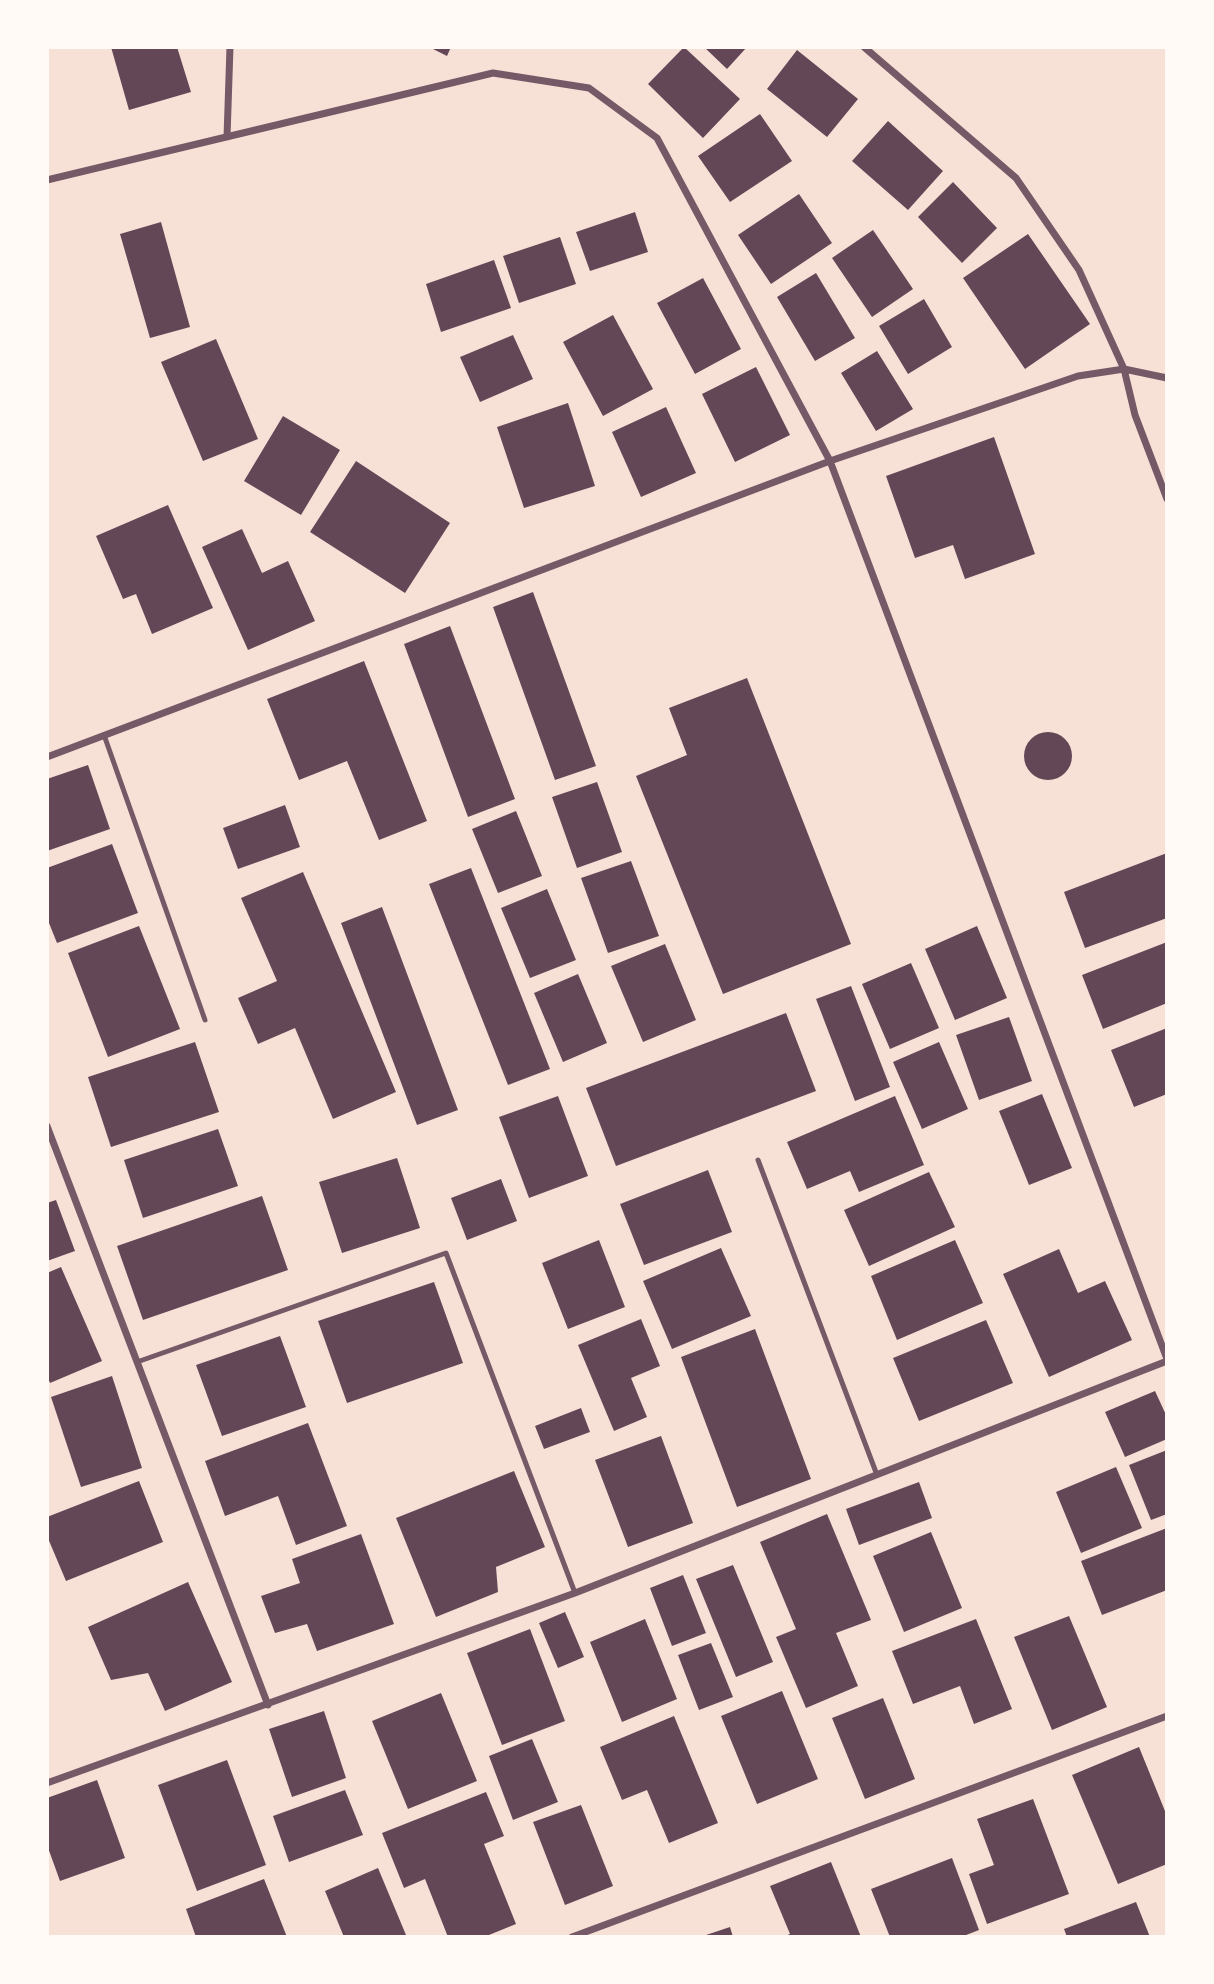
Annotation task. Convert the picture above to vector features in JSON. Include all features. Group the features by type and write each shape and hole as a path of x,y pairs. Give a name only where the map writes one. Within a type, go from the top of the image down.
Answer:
{"street":[{"path":"228,137 230,47"},
{"path":"863,47 1016,178 1079,270 1124,369 1135,415 1167,499"},
{"path":"47,180 493,73 589,88 657,138 830,461 1167,1360 575,1593 47,1783"},
{"path":"47,757 830,461 1078,376 1124,369 1167,378"},
{"path":"47,1126 268,1705"},
{"path":"572,1937 1167,1716"}],"lane":[{"path":"104,735 205,1020"},
{"path":"758,1160 877,1475"},
{"path":"137,1362 446,1253 575,1593"}],"building":[{"path":"111,47 177,47 191,92 129,110"},
{"path":"429,47 451,47 447,56"},
{"path":"684,47 740,99 703,138 648,84"},
{"path":"704,47 747,47 727,69"},
{"path":"797,50 858,99 827,137 767,89"},
{"path":"760,114 792,161 730,202 698,156"},
{"path":"888,121 943,171 908,210 852,161"},
{"path":"953,182 997,228 962,263 918,217"},
{"path":"799,194 832,243 771,284 738,235"},
{"path":"635,212 648,252 590,271 576,232"},
{"path":"161,222 190,327 150,338 120,234"},
{"path":"873,230 913,289 872,317 832,258"},
{"path":"1028,234 1090,324 1025,369 963,278"},
{"path":"560,237 576,284 519,303 503,256"},
{"path":"494,260 511,308 441,332 426,284"},
{"path":"816,273 855,338 815,361 777,297"},
{"path":"703,278 741,349 695,374 657,303"},
{"path":"924,299 952,347 908,374 879,326"},
{"path":"613,315 653,389 603,416 563,342"},
{"path":"513,335 533,379 480,402 460,357"},
{"path":"216,339 258,439 203,461 161,362"},
{"path":"877,351 913,409 876,431 841,373"},
{"path":"756,367 790,435 735,462 702,394"},
{"path":"568,403 595,486 524,508 497,427"},
{"path":"666,407 696,473 641,497 612,432"},
{"path":"283,416 340,450 301,515 244,481"},
{"path":"994,437 1035,554 965,579 953,545 915,558 886,476"},
{"path":"356,461 450,523 405,593 310,532"},
{"path":"168,505 213,608 152,634 136,594 123,599 96,536"},
{"path":"242,529 262,573 288,561 315,621 248,650 202,547"},
{"path":"533,592 596,766 555,780 493,607"},
{"path":"450,626 515,799 468,817 404,644"},
{"path":"364,661 427,821 379,840 347,761 299,780 267,699"},
{"path":"747,678 851,944 723,994 636,776 687,755 669,708"},
{"path":"1048,732 1065,739 1072,756 1065,773 1048,780 1031,773 1024,756 1031,739"},
{"path":"88,765 110,829 47,851 47,779"},
{"path":"597,782 622,852 577,868 552,797"},
{"path":"285,805 300,847 238,869 223,828"},
{"path":"516,811 542,876 498,893 472,829"},
{"path":"112,844 138,913 57,943 47,918 47,868"},
{"path":"1167,853 1167,918 1085,948 1064,892"},
{"path":"631,861 659,936 608,953 581,878"},
{"path":"471,868 550,1069 508,1085 429,884"},
{"path":"303,872 396,1092 333,1119 295,1028 258,1044 238,998 277,981 241,898"},
{"path":"547,889 576,960 530,978 501,908"},
{"path":"382,907 458,1110 417,1125 341,923"},
{"path":"139,926 180,1029 108,1057 68,953"},
{"path":"977,926 1007,998 955,1020 925,949"},
{"path":"1167,942 1167,1003 1103,1029 1082,975"},
{"path":"665,944 696,1020 643,1042 611,966"},
{"path":"911,963 939,1028 890,1049 862,984"},
{"path":"578,974 607,1043 563,1062 534,993"},
{"path":"851,986 890,1087 855,1101 816,999"},
{"path":"786,1013 816,1091 616,1166 586,1088"},
{"path":"1009,1017 1032,1081 979,1100 956,1035"},
{"path":"1167,1028 1167,1094 1134,1107 1111,1050"},
{"path":"195,1042 219,1112 111,1147 88,1077"},
{"path":"939,1042 968,1109 922,1129 893,1062"},
{"path":"1042,1094 1072,1168 1029,1185 999,1111"},
{"path":"558,1096 588,1176 529,1198 499,1117"},
{"path":"895,1096 924,1165 859,1192 850,1171 807,1189 787,1142"},
{"path":"218,1129 238,1186 143,1218 124,1160"},
{"path":"397,1158 420,1228 342,1253 319,1182"},
{"path":"708,1170 732,1232 644,1265 620,1204"},
{"path":"929,1172 955,1227 869,1266 844,1210"},
{"path":"501,1179 517,1221 467,1240 451,1198"},
{"path":"262,1196 288,1270 143,1320 117,1246"},
{"path":"56,1200 75,1251 47,1261 47,1203"},
{"path":"599,1240 625,1307 568,1329 542,1263"},
{"path":"955,1240 983,1303 897,1340 871,1276"},
{"path":"721,1248 751,1316 672,1349 643,1281"},
{"path":"1059,1249 1078,1293 1105,1281 1132,1340 1049,1377 1003,1274"},
{"path":"61,1267 102,1361 50,1383 47,1376 47,1273"},
{"path":"434,1282 463,1363 347,1403 318,1321"},
{"path":"641,1319 660,1366 631,1378 647,1417 614,1431 578,1345"},
{"path":"986,1320 1013,1383 919,1421 893,1358"},
{"path":"755,1329 811,1479 737,1507 681,1357"},
{"path":"280,1336 306,1407 222,1436 196,1365"},
{"path":"112,1376 142,1468 81,1487 51,1397"},
{"path":"1155,1391 1167,1417 1167,1439 1125,1457 1105,1412"},
{"path":"581,1408 590,1432 544,1449 535,1426"},
{"path":"308,1423 347,1526 296,1545 278,1496 225,1516 205,1461"},
{"path":"661,1436 693,1523 628,1547 595,1460"},
{"path":"1167,1450 1167,1514 1151,1520 1129,1465"},
{"path":"1116,1467 1142,1528 1081,1553 1056,1492"},
{"path":"514,1471 545,1547 496,1567 498,1592 436,1617 396,1518"},
{"path":"139,1481 163,1542 66,1581 47,1536 47,1517"},
{"path":"919,1482 932,1518 859,1545 846,1509"},
{"path":"827,1514 871,1620 836,1633 858,1686 806,1708 776,1637 796,1629 760,1542"},
{"path":"1167,1528 1167,1590 1102,1615 1081,1561"},
{"path":"931,1532 962,1608 904,1632 873,1556"},
{"path":"361,1534 394,1624 317,1651 307,1624 275,1633 261,1596 300,1583 292,1559"},
{"path":"733,1565 773,1662 736,1677 696,1579"},
{"path":"683,1575 706,1633 672,1646 650,1588"},
{"path":"188,1582 232,1682 165,1711 148,1673 111,1680 88,1627"},
{"path":"565,1612 584,1657 558,1668 539,1623"},
{"path":"1069,1616 1107,1707 1052,1730 1014,1637"},
{"path":"645,1619 677,1699 622,1722 590,1642"},
{"path":"976,1619 1012,1709 974,1724 960,1686 913,1704 892,1651"},
{"path":"530,1629 565,1721 502,1745 467,1653"},
{"path":"711,1643 733,1697 699,1710 678,1655"},
{"path":"782,1691 818,1779 757,1804 721,1716"},
{"path":"441,1693 477,1781 408,1809 372,1721"},
{"path":"883,1698 915,1779 865,1799 832,1718"},
{"path":"324,1711 346,1778 292,1797 269,1729"},
{"path":"674,1716 718,1823 669,1843 647,1790 622,1800 600,1747"},
{"path":"532,1739 558,1802 513,1820 489,1756"},
{"path":"1139,1747 1167,1816 1167,1864 1118,1884 1072,1775"},
{"path":"227,1760 266,1865 197,1891 158,1785"},
{"path":"97,1780 125,1858 60,1881 47,1845 47,1798"},
{"path":"345,1790 363,1835 289,1862 273,1816"},
{"path":"486,1792 504,1836 484,1844 516,1924 484,1937 448,1937 425,1879 404,1888 382,1833"},
{"path":"1033,1799 1069,1894 987,1924 969,1874 994,1865 977,1819"},
{"path":"581,1805 613,1886 565,1905 533,1822"},
{"path":"952,1858 979,1930 961,1937 890,1937 871,1889"},
{"path":"831,1862 861,1937 783,1937 790,1934 770,1886"},
{"path":"378,1868 406,1935 344,1937 325,1891"},
{"path":"264,1879 287,1937 196,1937 186,1909"},
{"path":"1136,1902 1150,1937 1067,1937 1064,1929"},
{"path":"730,1927 733,1937 703,1937 703,1936"}]}
